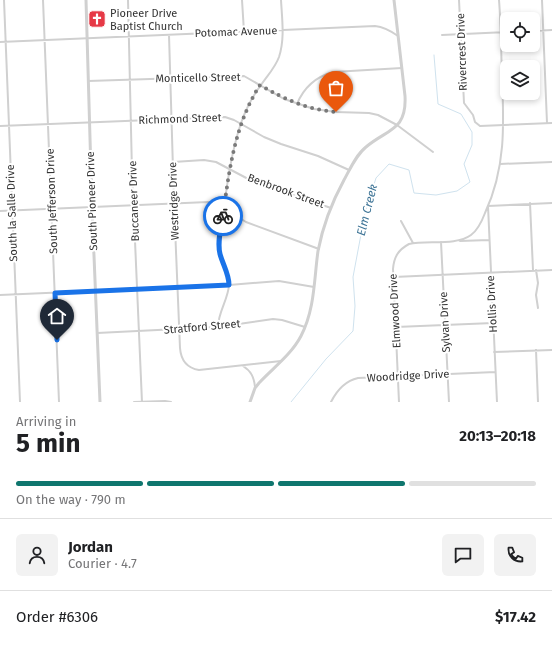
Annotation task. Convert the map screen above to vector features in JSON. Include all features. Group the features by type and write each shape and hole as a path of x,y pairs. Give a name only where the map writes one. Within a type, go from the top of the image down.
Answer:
{"street":[{"name":"South la Salle Drive","path":"4,0 20,402"},
{"name":"South Jefferson Drive","path":"43,0 59,402"},
{"name":"South Pioneer Drive","path":"86,0 89,123 100,402"},
{"name":"Buccaneer Drive","path":"128,0 131,121 142,402"},
{"path":"242,0 244,32"},
{"path":"218,327 221,308 229,285 228,275 223,263 219,245 230,169 241,124 247,109 260,85 274,68 279,58 282,46 281,0"},
{"path":"250,402 255,388 295,346 305,327 311,310 319,249 330,208 349,170 359,154 365,148 377,138 388,133 401,120 405,106 394,0"},
{"name":"Rivercrest Drive","path":"459,0 464,103 473,114 477,124 480,126 504,125"},
{"path":"500,0 500,12"},
{"path":"542,0 547,123"},
{"name":"Potomac Avenue","path":"0,42 375,26 387,29 398,36"},
{"path":"540,30 552,30"},
{"path":"442,35 500,32"},
{"name":"Westridge Drive","path":"169,35 172,162 180,353 186,365 193,369 199,370 242,365"},
{"path":"456,241 465,239 474,232 481,222 495,187 500,164 504,125 502,52"},
{"path":"297,104 300,96 308,86 314,80 326,74 333,72 402,68"},
{"name":"Monticello Street","path":"88,81 240,75 249,78 297,104 314,109 336,112 369,113 385,118 397,125 433,152"},
{"name":"Richmond Street","path":"0,126 225,117 234,120 264,138 318,156 349,170"},
{"path":"504,125 552,122"},
{"name":"Benbrook Street","path":"172,162 204,160 216,162 252,181 330,208"},
{"path":"500,164 552,162"},
{"path":"0,211 208,202 224,208 246,222 319,249"},
{"path":"530,203 533,271"},
{"path":"488,206 552,203"},
{"name":"Hollis Drive","path":"488,206 497,402"},
{"path":"401,221 413,243 489,240"},
{"name":"Sylvan Drive","path":"441,242 449,402"},
{"name":"Elmwood Drive","path":"399,402 393,264 398,253 403,247 413,243"},
{"path":"536,270 538,283 536,295 538,308"},
{"path":"394,277 552,270"},
{"path":"0,295 229,285 280,281 314,287"},
{"name":"Stratford Street","path":"97,333 218,327 274,319 305,327"},
{"path":"396,327 493,323"},
{"path":"536,350 538,402"},
{"path":"494,352 552,350"},
{"path":"242,365 281,361"},
{"path":"242,365 251,373 255,388"},
{"name":"Woodridge Drive","path":"331,402 339,389 352,379 495,372"},
{"path":"134,402 171,402"}],"waterway":[{"name":"Elm Creek","path":"291,402 326,359 353,331 355,306 353,277 365,213 376,178 389,164 409,170 414,193 436,195 457,191 470,182 464,164 472,145 472,132 461,114 438,104 434,55"}],"way so far":[{"path":"223,216 228,180 241,124 252,97 260,85 297,104 314,109 336,112"}],"place":[{"name":"Pioneer Drive Baptist Church","path":"97,19"}],"route":[{"path":"57,340 55,293 229,285 227,271 219,250 223,216"}]}
